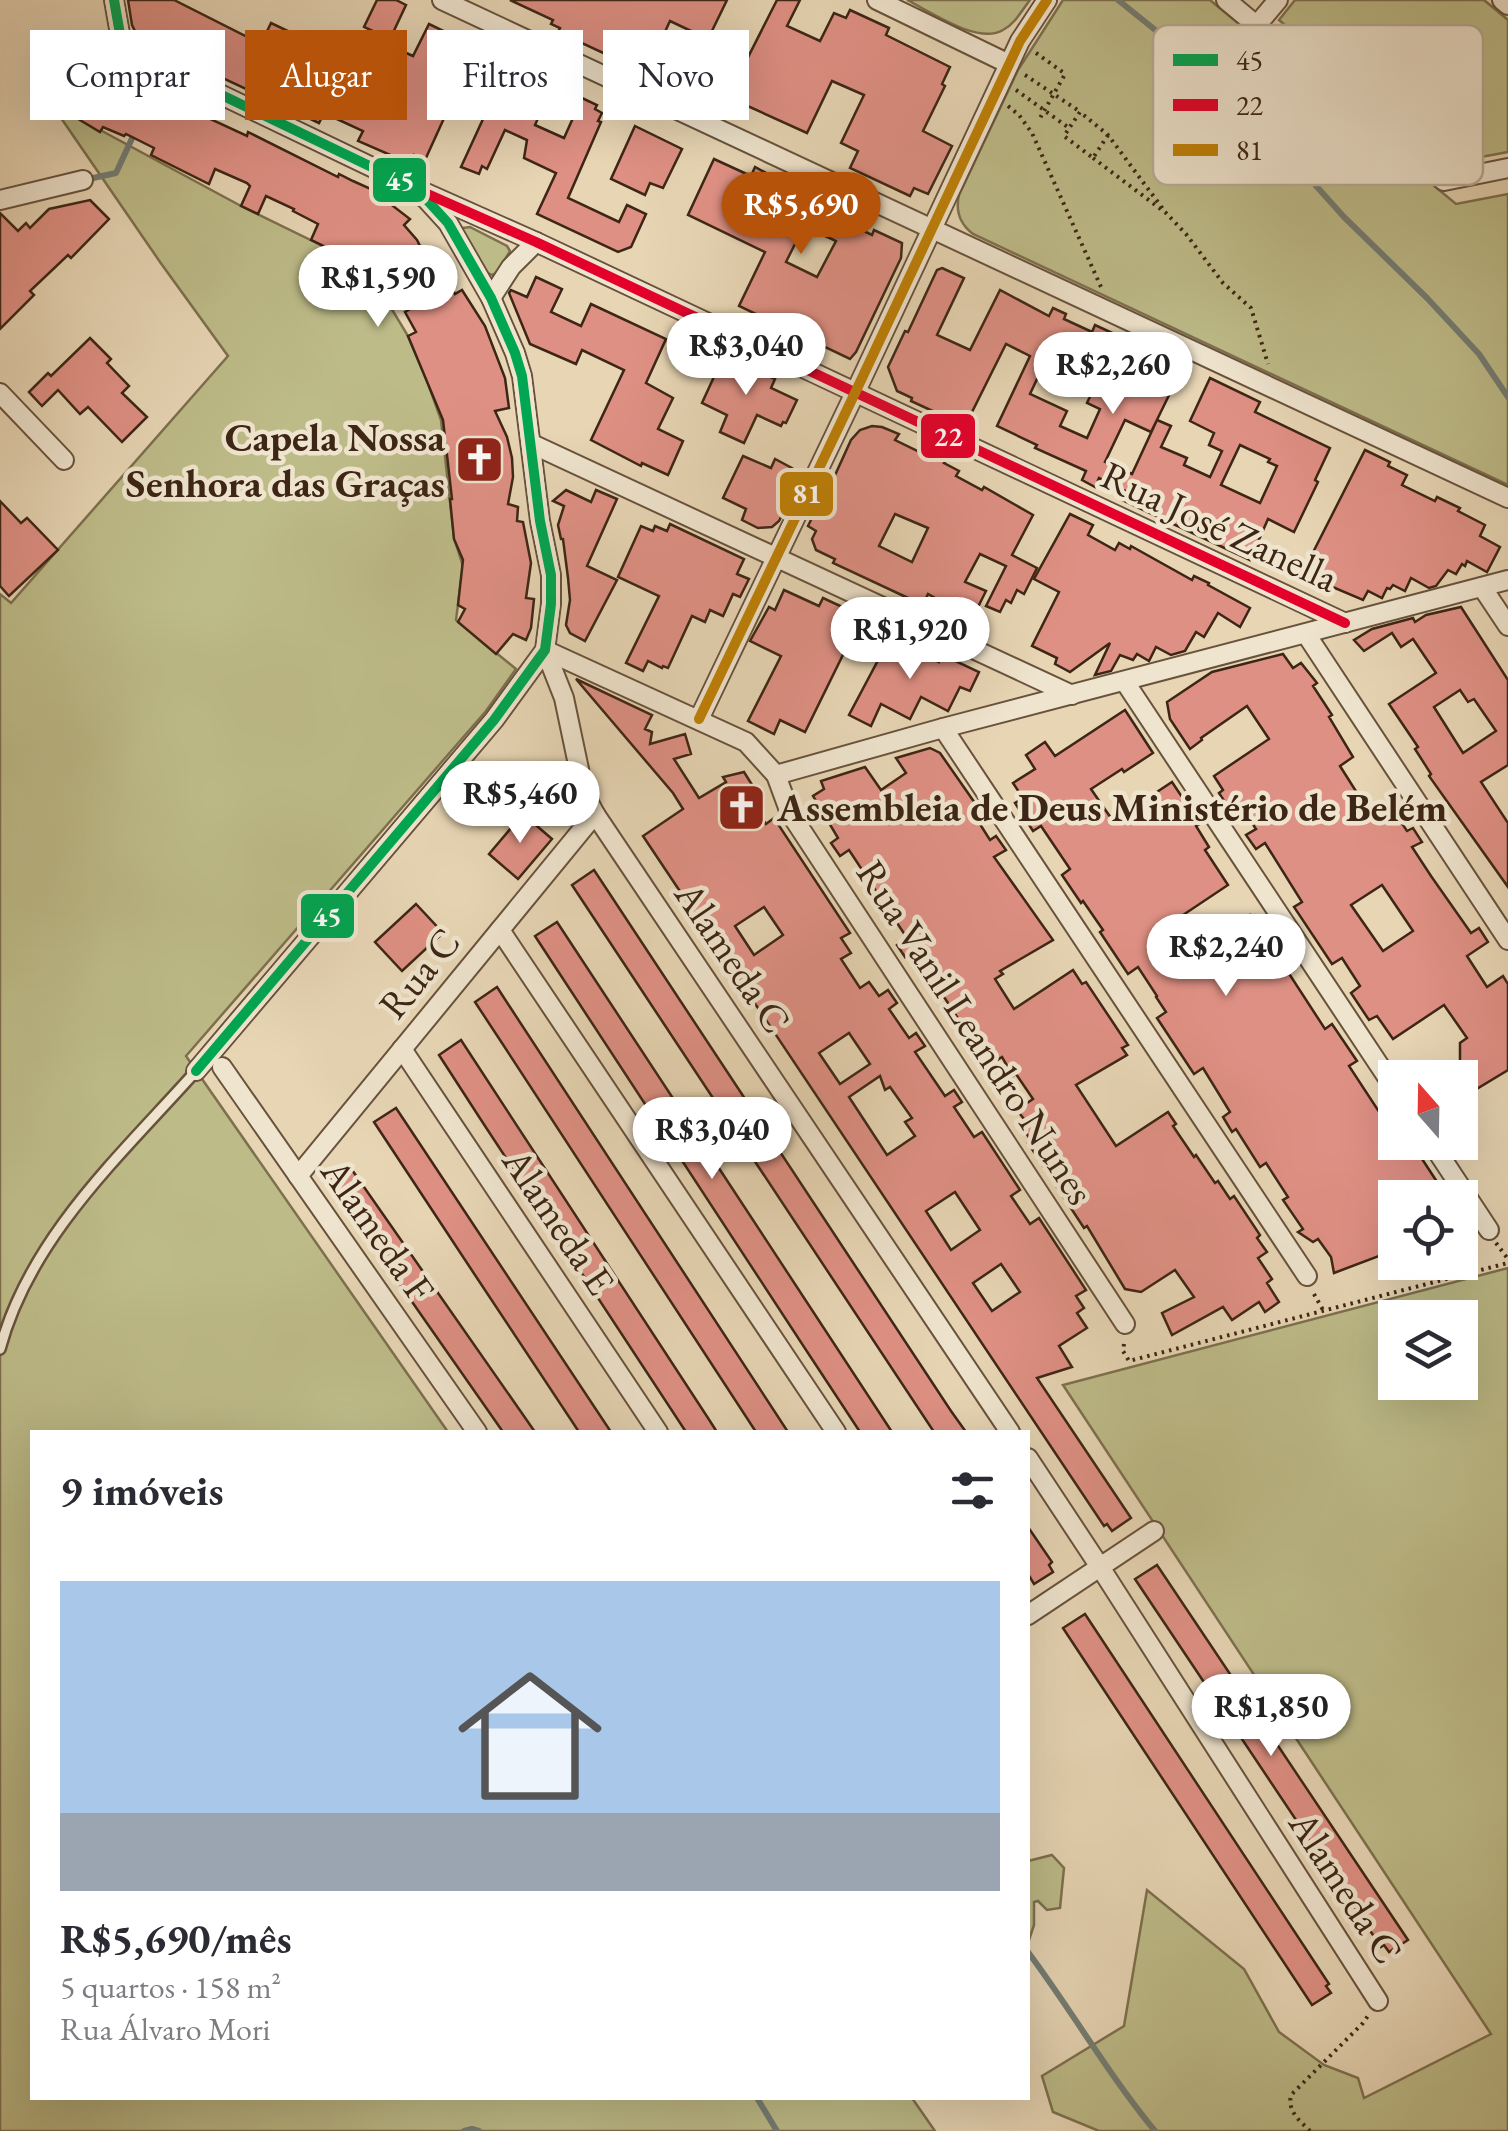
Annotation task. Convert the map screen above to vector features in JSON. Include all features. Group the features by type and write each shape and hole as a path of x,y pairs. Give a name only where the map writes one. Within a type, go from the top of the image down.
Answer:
{"street":[{"name":"Rua José Zanella","path":"114,0 120,34 132,52 412,188 536,242 1345,623"},
{"path":"442,0 1508,498"},
{"path":"876,0 1009,64"},
{"path":"699,719 1009,64 1027,27 1047,0"},
{"path":"1226,0 1255,25"},
{"path":"1257,25 1278,0"},
{"path":"1483,173 1508,168"},
{"path":"0,200 83,180"},
{"path":"196,1071 494,720 545,650 552,584 522,376 491,298 448,223 412,188"},
{"path":"491,298 511,267 536,242"},
{"path":"0,393 64,460"},
{"path":"532,444 1072,695"},
{"path":"545,650 746,742 776,775 1508,580"},
{"path":"1482,587 1508,626"},
{"path":"1306,634 1508,940"},
{"name":"Alameda C","path":"545,650 564,698 584,793 595,814 1009,1430"},
{"path":"1125,682 1378,1063"},
{"path":"944,728 1307,1276"},
{"name":"Rua Vanil Leandro Nunes","path":"776,775 790,813 1125,1324"},
{"name":"Rua C","path":"298,1176 595,814"},
{"path":"500,930 835,1430"},
{"name":"Alameda E","path":"402,1049 657,1430"},
{"name":"Alameda F","path":"222,1067 476,1430"},
{"path":"1443,1160 1489,1230"},
{"name":"Alameda C","path":"1030,1461 1378,2001"},
{"path":"1030,1615 1154,1531"}],"lane":[{"path":"0,1349 30,1274 53,1238 75,1207 196,1071"}],"path":[{"path":"1032,50 1064,72 1040,118"},
{"path":"1009,64 1108,134 1223,283 1251,308 1274,388"},
{"path":"1012,87 1070,128"},
{"path":"1005,103 1020,114 1032,133 1105,296 1108,311"},
{"path":"1080,112 1064,136 1166,213"},
{"path":"1093,158 1108,134"},
{"path":"1125,1324 1123,1351 1129,1360 1508,1263"},
{"path":"1310,2131 1291,2108 1290,2096 1364,2023 1378,2001"}],"shaded area":[{"path":"907,0 1030,0 1011,24 993,34 955,25"},
{"path":"1063,0 1210,0 1240,25 1153,25 1153,185 1433,185 1456,204 1508,194 1508,485 973,234 958,212 959,195 1018,70"},
{"path":"1295,0 1484,0 1508,20 1508,152 1483,157 1483,25 1285,25 1279,20"},
{"path":"62,120 82,120 335,252 378,286 408,336 441,420 454,538 463,566 456,620 516,669 486,711 186,1056 447,1430 30,1430 30,2100 913,2100 935,2131 0,2131 0,594 11,603 228,356"},
{"path":"470,227 510,251 497,273 486,272 461,234 462,228"},
{"path":"1508,1268 1508,2131 1099,2131 1053,2112 1042,2076 1124,2026 1147,1890 1244,1969 1279,2032 1324,2065 1358,2078 1364,2098 1491,2034 1063,1385 1378,1302 1378,1400 1478,1400 1478,1300 1386,1300 1462,1280 1478,1280 1478,1276"},
{"path":"1052,1855 1064,1868 1060,1908 1047,1910 1034,1902 1030,1937 1030,1860"}],"building":[{"path":"128,0 174,0 245,36 245,89 225,79 225,30 134,30"},
{"path":"377,0 396,0 406,5 394,30 364,27"},
{"path":"510,0 727,0 712,30 689,30 670,21 666,30 603,30 603,53 583,44 583,30 559,30 551,24 553,20"},
{"path":"777,0 800,0 787,26 820,41 834,13 846,18 850,10 889,28 886,35 950,67 923,131 952,146 928,194 914,188 910,196 850,168 858,151 841,143 864,95 832,81 807,133 749,107 749,55"},
{"path":"271,23 286,30 268,30"},
{"path":"429,24 442,30 427,30 427,120 443,120 425,160 414,155 411,164 358,141 363,131 339,120 407,120 407,53 413,56"},
{"path":"583,98 597,105 595,109 602,113 598,121 601,122 568,198 619,222 627,205 646,214 631,247 618,252 537,214 556,173 524,158 527,140 505,130 487,169 482,166 479,174 461,167 483,120 537,120 535,125 564,138 572,120 583,120"},
{"path":"80,120 212,120 247,136 248,132 371,189 410,219 404,225 417,240 434,274 442,270 455,294 462,290 485,326 505,378 509,408 495,411 512,458 508,504 518,507 517,521 523,522 531,563 526,598 534,599 526,640 513,634 496,654 458,622 465,609 458,605 463,560 454,539 443,420 408,336 416,332 405,312 413,303 397,275 378,286 336,252 311,240 318,224 294,209 266,196 258,214 241,206 250,186 247,183 215,169 209,184 151,155 154,148 126,134 103,127 100,132"},
{"path":"635,126 682,149 663,188 650,183 645,195 611,179"},
{"path":"714,159 751,176 755,167 768,174 765,181 818,203 820,198 846,210 841,220 872,235 874,230 902,243 901,258 850,359 739,306 765,252 688,215","holes":["804,226 836,241 817,277 786,262"]},
{"path":"90,200 109,219 71,258 68,255 30,291 34,295 0,329 0,213 18,231 26,223 30,228 49,209"},
{"path":"942,268 964,278 937,335 970,350 1000,290 1049,316 1053,308 1066,314 1064,319 1092,332 1095,325 1132,342 1126,354 1161,370 1172,380 1173,387 1151,432 1125,420 1105,462 1132,474 1157,420 1171,426 1161,447 1187,458 1184,465 1210,477 1222,451 1209,445 1214,433 1190,421 1210,378 1260,402 1255,412 1330,448 1294,532 1268,519 1250,560 1122,500 1126,491 1099,478 1095,487 1082,480 1086,471 997,426 1030,356 1006,344 965,426 897,391 888,367 937,270","holes":["1047,358 1088,377 1085,382 1095,386 1087,403 1100,409 1087,438 1060,426 1067,411 1030,394","1240,445 1277,466 1260,503 1221,485"]},
{"path":"536,277 562,289 551,312 581,326 591,304 666,339 646,383 673,398 658,429 683,441 668,475 591,440 624,370 582,350 576,364 530,344 509,293 511,290 527,297"},
{"path":"90,338 111,359 107,363 129,386 122,393 147,417 122,442 88,407 80,414 58,390 42,406 29,392"},
{"path":"724,355 775,379 771,388 797,400 786,423 781,426 757,415 744,443 720,432 727,415 702,403"},
{"path":"882,427 899,434 895,440 928,456 932,449 948,457 944,463 959,471 956,476 1033,515 1012,555 1037,568 1024,594 1017,590 1011,603 1006,600 1000,612 986,606 1006,566 980,554 965,582 986,591 972,619 928,594 923,605 833,563 835,559 816,550 812,539 816,531 808,526 851,440 860,430","holes":["895,514 928,528 912,562 879,546"]},
{"path":"1365,450 1407,475 1402,485 1460,508 1458,511 1485,525 1480,536 1500,547 1487,572 1467,561 1456,574 1448,570 1436,586 1429,588 1411,578 1405,591 1393,585 1382,598 1368,591 1363,600 1302,574"},
{"path":"743,456 771,468 775,459 792,468 790,474 796,477 784,501 788,503 772,527 758,528 742,520 746,509 723,498"},
{"path":"566,490 591,502 596,490 617,499 587,566 617,580 585,641 570,633 566,625 570,600 558,525 564,506 553,501"},
{"path":"0,501 21,523 27,518 58,550 9,596 0,586"},
{"path":"1070,514 1093,525 1088,535 1115,550 1119,543 1130,549 1131,546 1192,580 1194,576 1209,583 1250,608 1240,627 1218,613 1204,637 1196,632 1185,651 1171,655 1156,647 1149,661 1137,654 1133,660 1120,655 1111,671 1095,675 1110,643 1070,672 1055,664 1057,658 1032,646 1059,592 1034,579"},
{"path":"670,524 744,559 737,574 749,579 740,597 733,594 723,616 710,610 705,622 692,616 668,668 648,661 643,671 626,663 659,596 618,577 641,526 667,531"},
{"path":"784,590 819,606 823,598 862,616 805,732 780,720 774,734 748,721 781,656 750,641 769,607 775,610"},
{"path":"1461,607 1508,680 1508,765 1481,782 1508,823 1508,887 1429,776 1415,749 1418,747 1389,704 1436,673 1413,639 1401,647 1392,633 1364,651 1354,640 1372,629 1413,618 1415,622 1426,615","holes":["1460,690 1468,702 1474,699 1496,731 1463,753 1434,707"]},
{"path":"892,634 939,662 943,655 979,672 970,691 960,687 948,711 921,697 910,719 881,704 871,726 849,715"},
{"path":"1283,654 1293,668 1301,663 1317,683 1313,686 1353,757 1340,766 1371,815 1389,804 1407,831 1413,828 1422,842 1412,847 1431,876 1471,933 1479,928 1488,942 1467,956 1487,987 1503,976 1508,984 1508,1070 1478,1088 1478,1060 1460,1060 1460,1043 1467,1038 1444,1005 1393,1039 1377,1016 1369,1020 1351,993 1360,986 1342,958 1332,964 1294,907 1302,902 1265,843 1256,849 1246,835 1256,829 1237,801 1228,807 1219,793 1223,790 1214,776 1269,739 1247,706 1190,749 1170,719 1167,702 1212,672","holes":["1382,885 1413,931 1383,951 1351,905"]},
{"path":"576,679 652,715 645,729 652,732 650,744 685,734 691,754 674,759 699,798 726,782 723,777 744,772 754,788 745,794 766,824 774,818 850,933 841,938 851,953 841,959 860,988 869,982 879,996 888,990 897,1003 889,1009 909,1038 916,1033 925,1046 915,1052 945,1096 954,1090 962,1102 954,1107 974,1137 982,1132 1020,1190 1011,1196 1030,1224 1039,1218 1086,1290 1076,1296 1084,1308 1077,1313 1087,1328 1059,1346 1072,1367 1037,1378 1131,1518 1112,1531 1107,1524 1104,1526 643,836 683,809","holes":["764,907 783,935 754,955 735,926","849,1033 870,1064 840,1084 819,1053","880,1076 885,1090 890,1087 912,1118 905,1122 915,1136 887,1155 849,1097","955,1192 980,1230 951,1250 926,1211","1001,1264 1020,1292 992,1311 973,1283"]},
{"path":"1125,710 1153,753 1091,789 1113,821 1172,782 1200,824 1196,826 1209,847 1205,850 1228,885 1177,919 1197,950 1250,915 1259,929 1247,937 1268,969 1277,963 1285,974 1288,972 1325,1029 1332,1024 1357,1061 1349,1066 1378,1110 1378,1160 1423,1160 1436,1180 1378,1180 1378,1256 1334,1273 1331,1257 1318,1239 1313,1242 1298,1232 1303,1229 1283,1200 1288,1197 1266,1163 1260,1167 1236,1129 1232,1132 1223,1117 1230,1112 1203,1068 1194,1074 1157,1018 1166,1012 1138,967 1128,974 1100,932 1103,930 1062,875 1070,869 1041,826 1033,831 1015,803 1023,798 1013,783 1035,769 1026,755 1045,742 1055,756"},
{"path":"930,748 940,753 977,806 971,810 990,840 996,836 1006,850 994,857 1053,940 1000,971 1003,974 995,979 1014,1009 1073,970 1082,984 1086,982 1128,1045 1122,1048 1127,1055 1076,1085 1116,1146 1168,1112 1194,1157 1230,1199 1234,1196 1260,1235 1257,1238 1267,1252 1258,1258 1272,1279 1267,1283 1279,1302 1265,1312 1259,1302 1232,1320 1223,1307 1172,1335 1162,1313 1194,1297 1175,1270 1141,1292 1125,1289 1087,1226 1084,1228 1028,1143 1031,1141 1022,1126 1027,1123 1017,1110 1033,1099 1002,1057 985,1068 960,1032 961,1023 933,980 929,983 909,953 905,957 897,945 907,938 849,850 840,856 831,843 838,838 813,796 824,789 821,781 865,767 881,790 906,773 896,758"},
{"path":"523,814 552,839 518,879 489,854"},
{"path":"594,870 965,1430 933,1430 572,885"},
{"path":"416,904 443,933 402,971 375,942"},
{"path":"557,922 891,1430 859,1430 535,936"},
{"path":"497,987 787,1430 755,1430 475,1002"},
{"path":"461,1040 716,1430 685,1430 439,1055"},
{"path":"396,1108 610,1430 578,1430 374,1122"},
{"path":"350,1167 534,1430 502,1430 329,1181"},
{"path":"1030,1530 1052,1562 1049,1565 1053,1572 1034,1584 1030,1577"},
{"path":"1157,1565 1408,1940 1389,1952 1384,1945 1381,1947 1135,1579"},
{"path":"1085,1614 1329,1984 1326,1986 1331,1993 1312,2005 1063,1628"}],"waterway":[{"path":"1118,0 1153,28"},
{"path":"84,180 116,173 135,132"},
{"path":"1315,185 1479,354 1508,397"},
{"path":"1030,1955 1155,2131"},
{"path":"758,2100 777,2131"},
{"path":"464,2131 479,2131"}],"transit line":[{"name":"45","path":"114,0 120,34 132,52 407,184 448,223 491,298 522,376 540,521 551,575 545,650 494,720 196,1071"},
{"name":"81","path":"699,719 1020,41 1047,0"},
{"name":"22","path":"414,188 1345,623"}],"place":[{"name":"Capela Nossa Senhora das Graças","path":"480,460"},
{"name":"Assembleia de Deus Ministério de Belém","path":"742,807"}]}
